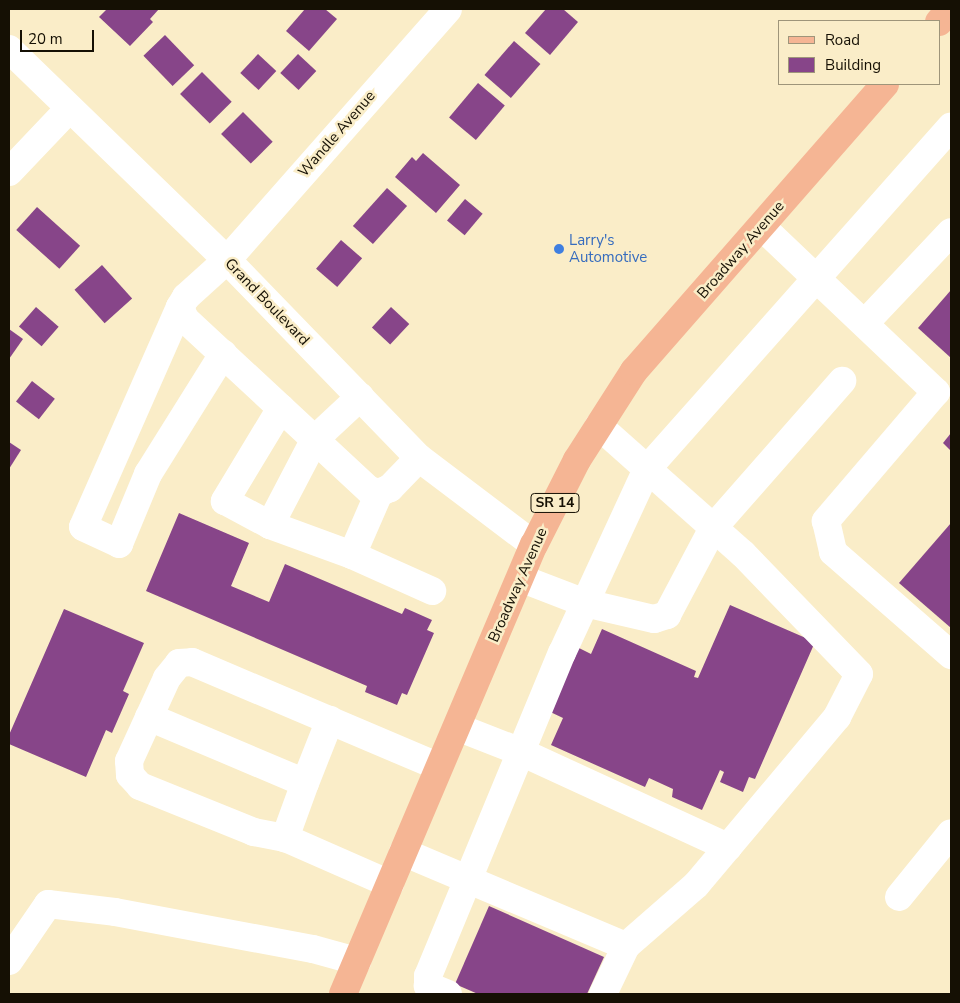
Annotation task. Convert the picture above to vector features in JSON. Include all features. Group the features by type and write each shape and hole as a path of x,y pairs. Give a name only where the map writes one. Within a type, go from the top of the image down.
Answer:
{"main road":[{"path":"940,21 950,9"},
{"name":"Broadway Avenue","path":"343,994 534,545 577,460 634,371 762,227 884,85"}],"street":[{"name":"Wandle Avenue","path":"223,354 148,474 119,544 83,527 186,297 227,260 448,9"},
{"name":"Grand Boulevard","path":"9,49 227,260 419,458 534,545"},
{"path":"9,172 70,108"},
{"path":"448,994 428,986 428,976 585,603 647,469 818,280 951,127"},
{"path":"762,227 936,392 826,521 833,552 951,655"},
{"path":"865,323 951,232"},
{"path":"180,307 184,319 368,490 379,493 390,488 419,458"},
{"path":"520,578 585,603 654,619 667,615 713,528 842,382"},
{"path":"270,526 315,439 360,397"},
{"path":"281,408 225,502 270,526 352,555 432,591"},
{"path":"599,426 713,528 858,674 837,717 696,886 626,946 603,994"},
{"path":"352,555 379,493"},
{"path":"390,884 285,838 254,832 140,786 130,775 129,761 167,678 179,663 192,662 440,767"},
{"path":"149,717 305,783"},
{"path":"285,838 330,720"},
{"path":"457,727 521,752 728,847"},
{"path":"899,897 951,833"},
{"path":"403,852 626,946"},
{"path":"9,961 48,904 115,912 313,949 357,961"}],"building":[{"path":"107,9 159,9 150,19 153,22 130,46 99,17"},
{"path":"305,9 325,9 337,19 309,51 286,31"},
{"path":"546,9 563,9 578,22 550,55 525,33"},
{"path":"165,35 194,65 173,86 143,56"},
{"path":"514,41 540,64 511,98 484,75"},
{"path":"258,54 276,71 259,90 240,73"},
{"path":"298,54 316,71 299,90 280,73"},
{"path":"202,72 232,102 210,124 180,94"},
{"path":"478,83 505,105 476,140 449,117"},
{"path":"243,112 273,142 251,164 221,134"},
{"path":"423,153 460,185 436,213 395,177 412,157 416,161"},
{"path":"387,188 407,206 373,244 353,226"},
{"path":"465,199 483,214 465,235 447,220"},
{"path":"37,207 80,246 59,269 16,230"},
{"path":"341,240 362,258 337,287 316,269"},
{"path":"102,265 132,298 105,323 75,290"},
{"path":"951,290 951,358 918,328"},
{"path":"36,307 59,327 42,346 19,327"},
{"path":"391,307 409,324 390,345 372,327"},
{"path":"9,329 23,339 9,359"},
{"path":"32,381 55,399 39,419 16,401"},
{"path":"951,433 951,451 943,443"},
{"path":"9,442 21,450 9,469"},
{"path":"179,513 249,543 231,586 269,602 285,564 402,614 405,608 432,620 427,630 434,633 407,695 402,693 397,705 365,692 367,686 146,591"},
{"path":"951,523 951,628 899,583"},
{"path":"730,605 815,642 755,779 749,777 743,792 720,782 724,772 720,770 702,810 672,797 673,789 649,778 645,787 551,745 563,718 544,709 573,645 591,654 602,629 696,671 694,677 698,678"},
{"path":"64,609 144,643 123,691 129,694 112,733 106,730 86,777 9,744 9,735"},
{"path":"489,906 604,957 587,994 478,994 455,984"}],"place":[{"name":"Larry's Automotive","path":"559,249"}]}
